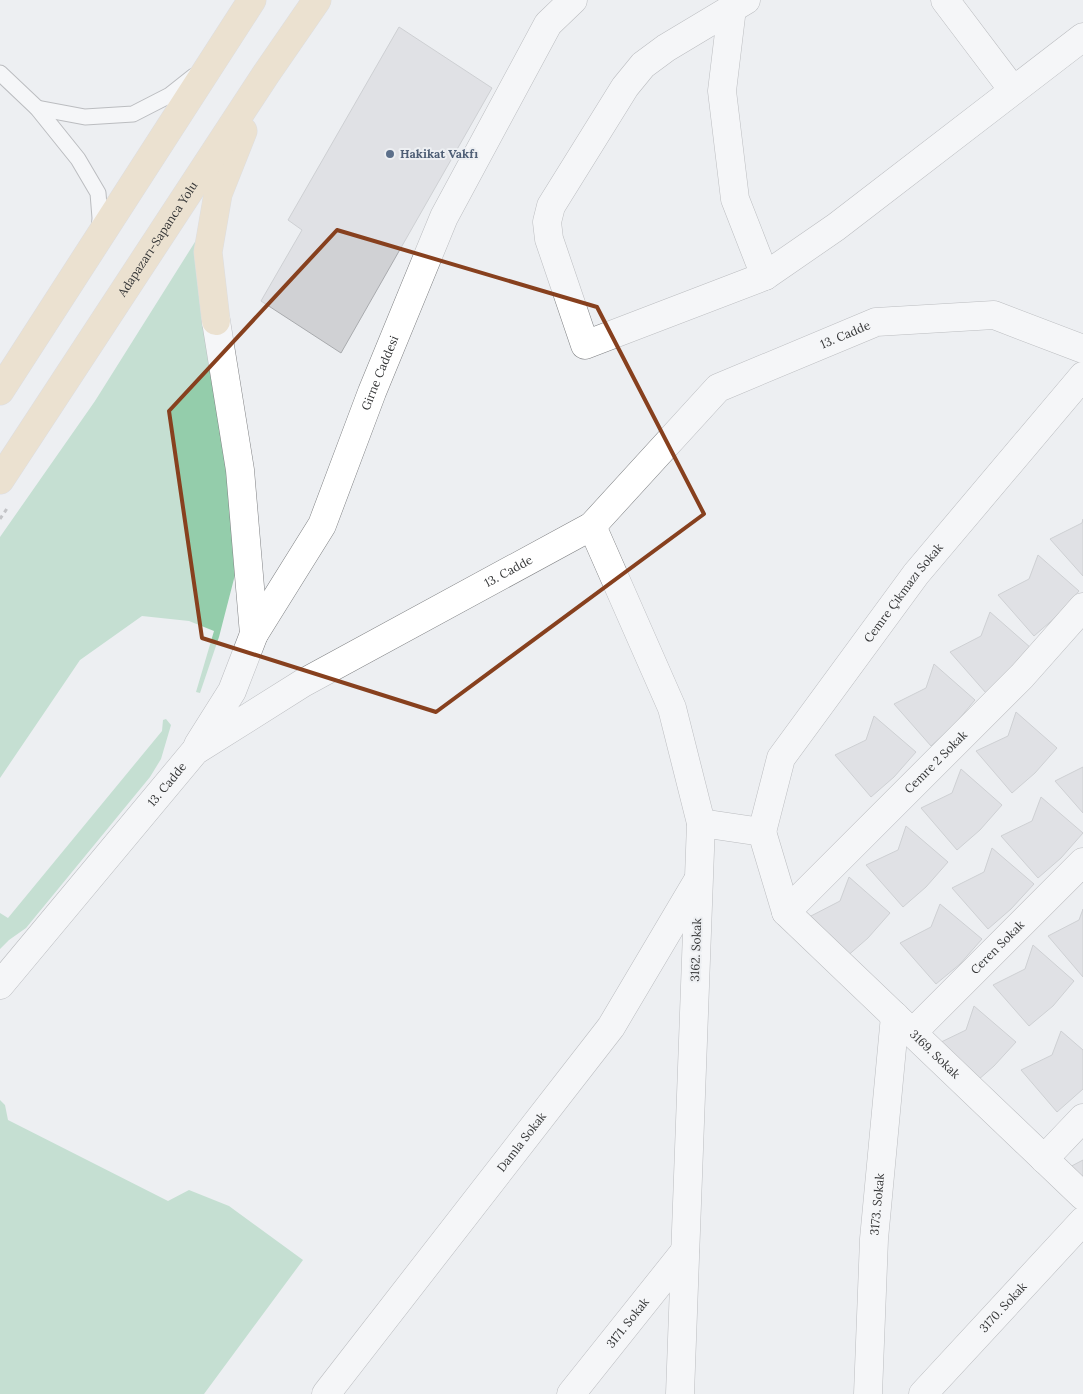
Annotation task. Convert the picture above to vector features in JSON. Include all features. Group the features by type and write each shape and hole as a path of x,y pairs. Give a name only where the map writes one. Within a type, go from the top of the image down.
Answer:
{"main road":[{"path":"0,391 252,0"},
{"name":"Adapazarı-Sapanca Yolu","path":"0,480 266,74 317,0"},
{"path":"216,321 208,252 218,194 266,74"}],"street":[{"name":"Girne Caddesi","path":"195,751 232,691 254,634 322,525 372,392 444,217 548,24 573,0"},
{"path":"945,0 1013,90"},
{"path":"739,4 666,48 643,65 625,87 552,206 547,222 549,239 585,345 764,276 836,227 1083,36"},
{"path":"739,4 722,91 735,199 764,276"},
{"name":"13. Cadde","path":"0,985 195,751 303,684 592,526 718,388 876,322 994,315 1083,349"},
{"path":"216,321 240,470 254,634"},
{"name":"Cemre Çıkmazı Sokak","path":"762,832 782,758 916,574 1083,376"},
{"name":"3162. Sokak","path":"592,526 672,708 701,823 680,1394"},
{"name":"Cemre 2 Sokak","path":"786,912 1022,676 1083,607"},
{"path":"701,823 762,832 786,912"},
{"name":"Ceren Sokak","path":"904,1024 1083,862"},
{"name":"Damla Sokak","path":"326,1394 611,1027 699,879"},
{"name":"3169. Sokak","path":"786,912 1083,1196"},
{"name":"3173. Sokak","path":"868,1394 874,1240 904,1024"},
{"path":"1044,1158 1083,1118"},
{"name":"3170. Sokak","path":"924,1393 1083,1221"},
{"name":"3171. Sokak","path":"571,1394 685,1251"}],"lane":[{"path":"37,108 85,117 133,114 170,95 215,59"},
{"path":"0,73 37,108 78,159 98,193 100,218 98,239"}],"highlighted area":[{"path":"337,230 597,307 704,514 436,712 202,638 169,411"}],"green space":[{"path":"205,226 222,393 236,571 219,637 200,693 196,692 214,631 189,621 142,616 80,660 0,778 0,537 95,401"},
{"path":"166,719 171,725 161,759 150,777 26,928 0,949 0,913 8,918 162,731 163,720"},
{"path":"0,1100 5,1105 8,1120 168,1201 189,1190 229,1206 303,1260 204,1394 0,1394"}],"building":[{"name":"Hakikat Vakfı","path":"399,27 492,88 341,353 261,301 302,230 288,220"},
{"path":"1083,519 1083,576 1050,539 1082,523"},
{"path":"1038,555 1079,591 1057,616 1034,636 998,595 1029,579"},
{"path":"990,612 1031,648 986,693 950,652 981,636"},
{"path":"934,664 975,700 954,725 931,746 894,704 926,688"},
{"path":"1016,712 1057,748 1035,773 1012,793 976,751 1008,736"},
{"path":"874,716 916,752 894,777 871,797 835,755 866,740"},
{"path":"1083,767 1083,813 1055,781"},
{"path":"961,769 1002,805 980,830 957,850 921,808 952,793"},
{"path":"1041,797 1083,833 1061,858 1038,878 1001,836 1032,821"},
{"path":"906,826 948,862 926,887 903,907 866,865 898,850"},
{"path":"992,848 1034,884 1011,909 988,929 952,888 984,872"},
{"path":"849,877 890,913 868,938 845,958 809,917 840,901"},
{"path":"940,904 982,939 960,964 936,984 900,943 931,927"},
{"path":"1083,909 1083,977 1048,936 1079,920"},
{"path":"1033,945 1074,981 1053,1006 1029,1026 993,985 1025,969"},
{"path":"974,1006 1016,1042 994,1066 970,1087 935,1045 966,1030"},
{"path":"1061,1031 1083,1050 1083,1089 1057,1112 1021,1070 1052,1055"},
{"path":"1083,1160 1083,1192 1064,1170"}],"place":[{"name":"Hakikat Vakfı","path":"390,154"}]}
